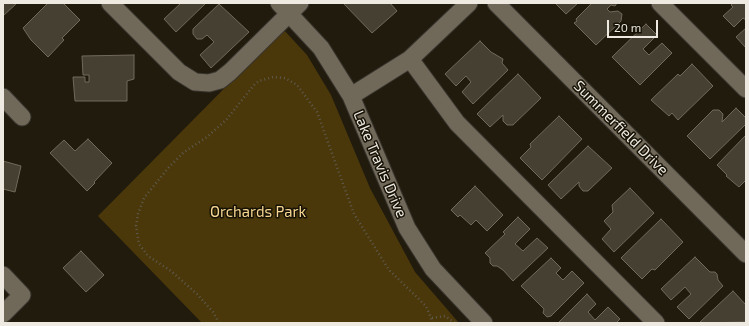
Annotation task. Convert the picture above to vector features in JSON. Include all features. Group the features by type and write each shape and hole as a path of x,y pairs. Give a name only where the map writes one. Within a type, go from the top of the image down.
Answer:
{"street":[{"path":"110,3 179,72 195,82 209,84 220,80 230,72 290,7"},
{"path":"351,96 410,60 469,3"},
{"name":"Summerfield Drive","path":"496,3 746,254"},
{"path":"660,3 746,89"},
{"name":"Lake Travis Drive","path":"290,7 321,48 351,96 407,228 434,269 484,323"},
{"path":"410,60 457,124 656,323"},
{"path":"3,97 22,117"},
{"path":"3,275 22,295 3,314"}],"path":[{"path":"219,323 213,312 197,294 171,272 148,256 139,244 136,226 138,214 144,198 169,167 184,152 207,137 226,120 254,85 265,78 283,78 297,85 317,112 354,214 377,254 389,270 426,306 433,323"},
{"path":"432,318 445,316 455,323"}],"green space":[{"name":"Orchards Park","path":"283,29 307,55 331,95 370,188 415,272 459,323 202,323 98,216"}],"building":[{"path":"3,3 17,3 3,16"},
{"path":"48,3 63,3 80,20 62,38 64,40 48,57 31,40 23,28"},
{"path":"181,3 206,3 176,32 164,19"},
{"path":"343,3 390,3 397,11 372,33"},
{"path":"555,3 578,3 566,14"},
{"path":"592,3 617,3 615,6 611,5 607,9 610,12 618,11 622,14 621,21 596,45 574,23"},
{"path":"733,3 746,3 746,20 743,18 734,27 723,16 733,7 731,5"},
{"path":"219,4 249,32 211,68 200,55 214,42 207,35 202,39 197,39 193,34 193,29"},
{"path":"646,24 657,35 643,49 649,55 662,43 672,53 640,85 612,57"},
{"path":"746,28 746,48 736,37"},
{"path":"480,41 491,52 503,59 502,63 508,70 473,104 462,92 471,82 466,76 456,86 445,74"},
{"path":"134,55 134,79 127,81 127,101 75,101 73,77 85,77 85,82 89,82 89,75 83,75 82,56"},
{"path":"692,64 713,86 678,120 672,113 669,116 651,100 678,74 680,76"},
{"path":"518,74 541,98 513,125 507,125 503,121 503,115 490,127 477,114"},
{"path":"736,108 746,118 746,124 710,159 687,136 713,110 719,110 723,114 722,122"},
{"path":"559,116 582,139 542,180 520,158 531,147 530,144"},
{"path":"746,135 746,180 739,187 726,176 727,175 717,165"},
{"path":"88,139 112,163 87,191 50,153 64,140 75,151"},
{"path":"588,146 612,168 588,191 583,191 579,186 579,182 561,199 548,185"},
{"path":"3,161 21,166 15,192 3,189"},
{"path":"475,186 503,215 487,231 476,220 471,225 460,215 458,217 451,210"},
{"path":"630,188 654,213 614,252 602,239 611,229 604,221 613,212 612,205"},
{"path":"518,217 530,229 515,244 523,251 537,238 548,248 513,281 503,270 497,266 493,266 490,263 490,258 485,253 505,234 503,232"},
{"path":"661,219 683,242 655,270 652,269 642,279 621,258"},
{"path":"81,251 104,275 86,292 63,268"},
{"path":"695,257 710,272 715,272 717,274 718,280 723,286 689,319 677,307 691,294 685,287 671,300 661,289"},
{"path":"551,258 561,268 556,273 563,280 572,271 584,283 551,316 547,317 543,313 544,309 521,286"},
{"path":"733,291 746,305 746,322 699,323"},
{"path":"587,294 596,304 588,312 595,320 608,307 620,319 616,323 558,323"}]}
